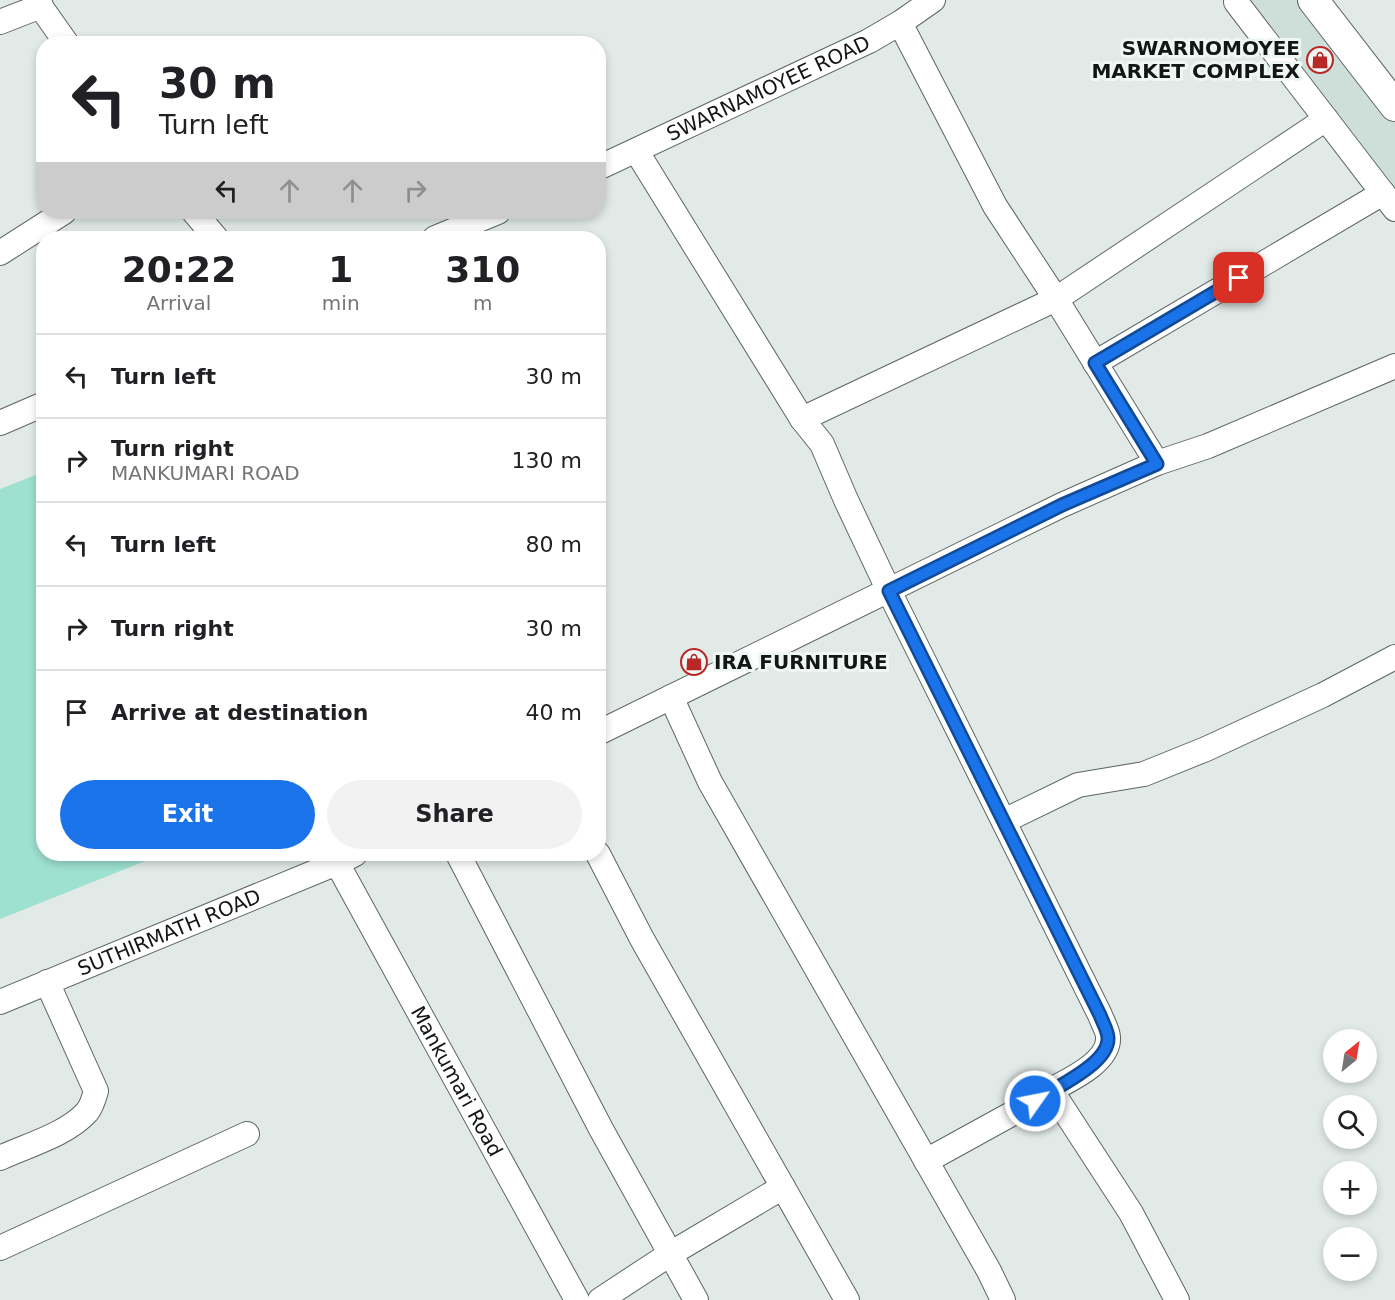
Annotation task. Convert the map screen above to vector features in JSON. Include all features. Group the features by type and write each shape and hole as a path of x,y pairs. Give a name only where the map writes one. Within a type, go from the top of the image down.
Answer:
{"street":[{"name":"SWARNAMOYEE ROAD","path":"606,165 869,41 900,24 933,0"},
{"path":"1313,0 1395,106"},
{"path":"1095,363 1389,201 1236,2"},
{"path":"0,22 39,3 62,36"},
{"path":"900,24 995,206 1056,299 1157,464"},
{"path":"802,419 1056,299 1326,118"},
{"path":"637,152 802,419 822,444 889,591 1100,1015 1108,1038 1104,1052 1092,1066 1035,1101 926,1161"},
{"path":"0,253 53,219"},
{"path":"200,219 210,231"},
{"path":"452,231 481,219"},
{"path":"606,728 1062,505 1395,366"},
{"path":"0,423 36,407"},
{"path":"1004,821 1078,785 1144,774 1206,749 1323,695 1395,657"},
{"path":"671,697 710,782 1003,1300"},
{"name":"SUTHIRMATH ROAD","path":"0,1002 339,861"},
{"name":"Mankumari Road","path":"348,861 577,1300"},
{"path":"462,861 602,1129 696,1300"},
{"path":"602,861 642,939 847,1300"},
{"path":"0,1158 65,1129 87,1112 94,1101 96,1091 47,982"},
{"path":"1051,1090 1131,1213 1177,1300"},
{"path":"0,1248 246,1134"},
{"path":"600,1300 670,1254 783,1187"}],"shaded area":[{"name":"SWARNOMOYEE MARKET COMPLEX","path":"1247,0 1297,0 1395,120 1395,189"}],"green space":[{"path":"36,475 36,861 145,861 0,919 0,489"}],"place":[{"name":"SWARNOMOYEE MARKET COMPLEX","path":"1320,60"},
{"name":"IRA FURNITURE","path":"694,662"}],"route":[{"path":"1035,1101 1092,1066 1104,1052 1108,1038 1100,1015 889,591 1062,505 1157,464 1095,363 1239,278"}]}
